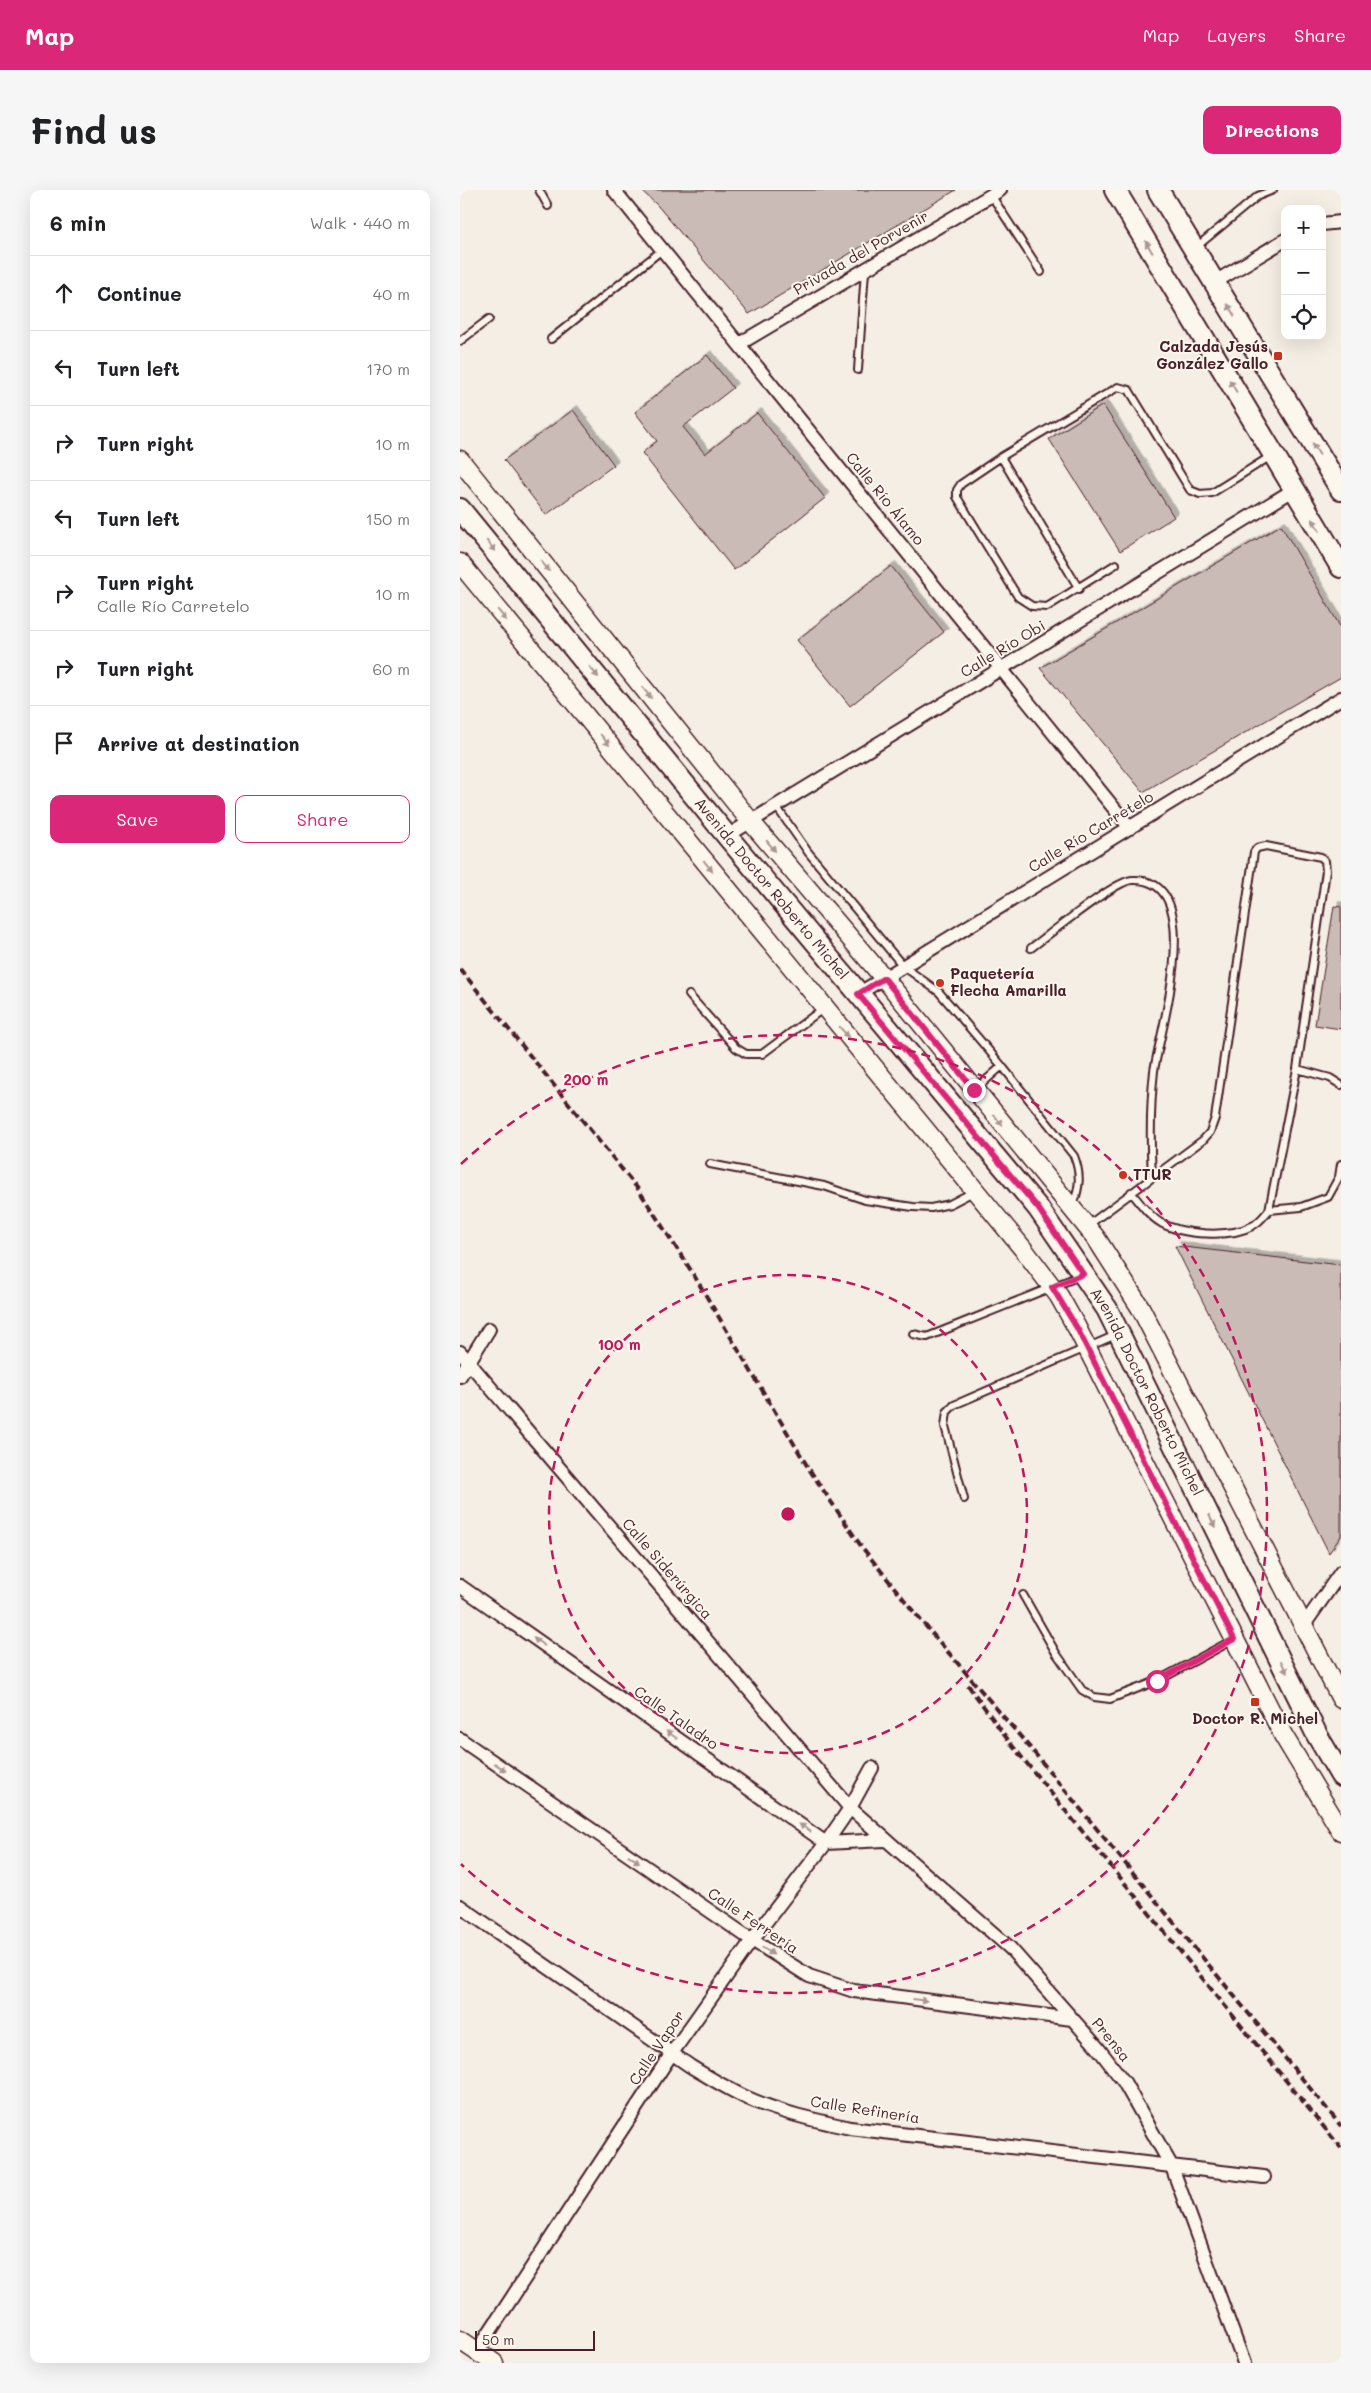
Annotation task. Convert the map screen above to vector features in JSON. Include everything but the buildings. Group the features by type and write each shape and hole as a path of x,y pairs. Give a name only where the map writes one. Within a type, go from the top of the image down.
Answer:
{"main road":[{"path":"1115,190 1341,567"},
{"path":"1158,190 1341,490"},
{"name":"Avenida Doctor Roberto Michel","path":"460,460 750,822 884,978 1101,1246 1140,1307 1341,1699"},
{"name":"Avenida Doctor Roberto Michel","path":"460,509 727,836 1038,1208 1107,1309 1317,1734 1341,1776"},
{"path":"460,563 976,1191 1052,1287 1087,1348 1283,1735 1341,1831"},
{"path":"460,2340 494,2363"}],"street":[{"name":"Calle Río Álamo","path":"615,190 1130,828"},
{"name":"Privada del Porvenir","path":"738,344 995,193"},
{"path":"1326,224 1341,222"},
{"path":"1215,282 1281,242"},
{"name":"Calle Río Obi","path":"727,836 1295,489"},
{"name":"Calle Río Carretelo","path":"858,994 1341,698"},
{"path":"460,1376 470,1363 489,1329"},
{"name":"Calle Siderúrgica","path":"460,1352 850,1808"},
{"path":"1304,1625 1341,1572"},
{"name":"Calle Taladro","path":"460,1586 826,1843"},
{"name":"Calle Ferrería","path":"460,1739 796,1969 854,1992 1072,2018"},
{"name":"Calle Vapor","path":"477,2352 672,2053 752,1940 826,1843 850,1808 872,1768"},
{"name":"Prensa","path":"850,1808 884,1840 1010,1948 1072,2018 1124,2082 1172,2167 1244,2363"},
{"path":"826,1843 884,1840"},
{"name":"Calle Refinería","path":"460,1906 672,2053 743,2096 805,2118 850,2128 1264,2177"}],"lane":[{"path":"538,190 548,206"},
{"path":"1194,249 1258,196 1273,190"},
{"path":"995,193 1041,272"},
{"path":"551,339 662,250"},
{"path":"858,370 866,269"},
{"path":"460,341 489,320"},
{"path":"1116,564 1079,589 1047,607 1032,606 1018,597 957,497 957,490 962,484 1001,458 1118,387 1129,390 1190,490 1200,494 1212,493 1274,454"},
{"path":"1001,458 1079,589"},
{"path":"776,806 808,852 903,966 938,992 1002,1066 1074,1156 1079,1168 1080,1181 1072,1208"},
{"path":"1086,1226 1131,1192 1203,1140 1210,1132 1215,1118 1252,856 1257,848 1262,846 1316,854 1325,861 1326,865 1297,1069 1269,1210 1252,1226 1230,1233 1199,1233 1162,1223 1149,1213 1131,1192"},
{"path":"1031,948 1114,888 1130,880 1147,882 1162,892 1173,912 1176,949 1155,1068 1150,1113 1152,1177"},
{"path":"689,995 736,1048 746,1054 754,1055 762,1054 824,1008"},
{"path":"974,1090 1002,1066"},
{"path":"1297,1069 1330,1078 1341,1085"},
{"path":"710,1164 824,1186 865,1200 913,1207 931,1208 950,1204 976,1191"},
{"path":"1269,1210 1301,1207 1328,1197 1339,1178 1341,1164"},
{"path":"913,1334 927,1337 1083,1274"},
{"path":"964,1499 946,1432 947,1412 954,1405 1119,1334"},
{"path":"1023,1595 1056,1653 1082,1690 1094,1698 1110,1699 1157,1681 1234,1639"}],"railway":[{"path":"460,969 638,1189 692,1272 809,1469 861,1546 918,1617 1032,1750 1341,2126"},
{"path":"968,1685 1011,1744 1341,2148"}],"place":[{"name":"Calzada Jesús González Gallo","path":"1278,356"},
{"name":"Paquetería Flecha Amarilla","path":"940,983"},
{"name":"TTUR","path":"1123,1175"},
{"name":"Doctor R. Michel","path":"1255,1702"}],"route":[{"path":"974,1090 884,978 858,994 1038,1208 1083,1274 1052,1287 1077,1328 1234,1639 1157,1681"}]}
